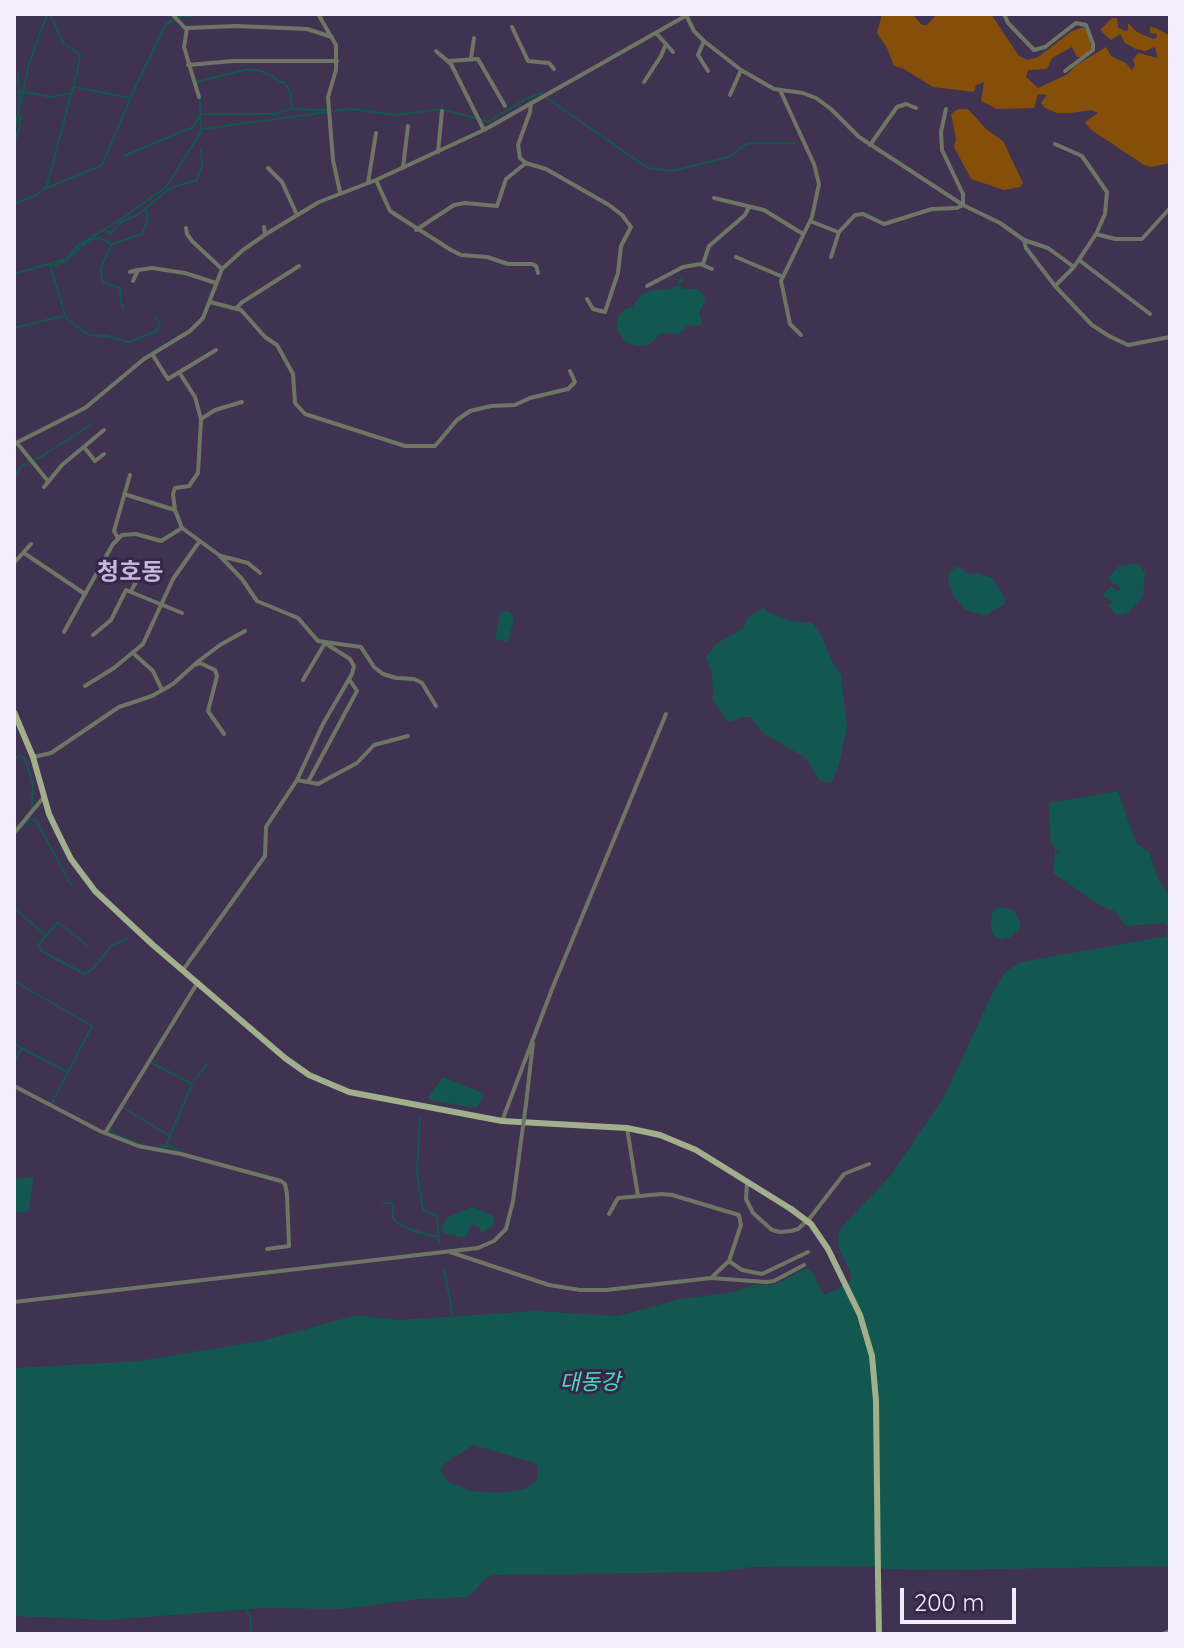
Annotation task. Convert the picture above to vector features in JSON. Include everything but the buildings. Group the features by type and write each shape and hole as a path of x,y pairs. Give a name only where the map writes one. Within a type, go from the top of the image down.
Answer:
{"main road":[{"path":"14,712 33,757 49,814 71,859 95,891 114,912 285,1058 329,1085 372,1097 502,1121 627,1128 675,1140 696,1150 811,1224 828,1249 860,1315 872,1356 876,1401 879,1634"}],"street":[{"path":"172,14 186,29 266,26 307,29 332,37"},
{"path":"318,14 336,45 337,61 328,97 333,160 340,192"},
{"path":"1004,14 1008,23 1034,50 1045,47 1076,23 1086,25 1093,50 1065,71"},
{"path":"1135,14 1144,14"},
{"path":"47,480 16,444 85,408 152,354 199,323 222,269 243,250 310,207 340,192 376,180 484,130 687,15 694,31 741,70 780,90 816,98 870,145 963,205 1000,223 1024,240 1048,248 1074,267"},
{"path":"512,27 528,61 549,63 554,69"},
{"path":"186,29 184,47 199,97"},
{"path":"657,34 673,52"},
{"path":"471,58 474,38"},
{"path":"704,41 698,55 708,71"},
{"path":"644,82 666,44"},
{"path":"436,51 447,61 484,130"},
{"path":"447,61 479,60 505,106"},
{"path":"188,65 233,61 337,61"},
{"path":"730,95 741,70"},
{"path":"780,90 818,174 818,193 810,221 783,277 782,290 790,324 801,335"},
{"path":"531,103 518,148 520,158 546,169 609,205 631,227 621,246 613,299 605,312 593,309 587,299"},
{"path":"870,145 897,107 906,104 916,108"},
{"path":"946,109 941,132 942,150 963,194 963,205"},
{"path":"438,152 442,111"},
{"path":"403,168 408,126"},
{"path":"368,183 376,133"},
{"path":"1055,144 1082,156 1107,192 1105,214 1096,234 1074,267 1055,286"},
{"path":"416,230 454,205 497,206 506,179 526,163"},
{"path":"268,168 282,182 297,215"},
{"path":"376,180 390,211 416,230 461,255 487,257 508,264 532,264 538,273"},
{"path":"714,198 770,213 803,234"},
{"path":"831,257 839,232 849,218 859,213 884,224 932,209 963,205"},
{"path":"310,207 313,214"},
{"path":"703,264 709,246 745,215 749,207"},
{"path":"1096,234 1115,239 1142,239 1170,208"},
{"path":"810,221 839,232"},
{"path":"264,227 265,235"},
{"path":"186,228 192,241 222,269"},
{"path":"1024,240 1026,248 1055,286 1092,325 1121,343 1141,344 1170,337"},
{"path":"736,257 783,277"},
{"path":"1079,260 1150,314"},
{"path":"647,286 683,267 703,264 712,269"},
{"path":"236,309 299,266"},
{"path":"130,272 152,268 176,271 216,283"},
{"path":"133,281 138,270"},
{"path":"210,302 247,315 265,337 277,345 293,374 295,403 300,410 311,417 326,419 405,446 435,446 457,420 470,411 515,405 568,389 575,382 570,371"},
{"path":"152,354 168,379 216,350"},
{"path":"179,372 195,397 201,419 198,473 189,486 174,490 175,510 182,528 219,555 242,579 257,601 298,618 314,638 350,659 354,669 323,724 297,780 266,827 265,856 183,970"},
{"path":"201,419 215,410 242,402"},
{"path":"44,487 47,480 104,430"},
{"path":"84,447 95,461 104,454"},
{"path":"118,538 114,531 130,475"},
{"path":"124,494 175,510"},
{"path":"64,632 118,538 136,534 161,541 182,528"},
{"path":"85,686 133,653 147,637 160,604 183,562 199,542"},
{"path":"14,563 31,544"},
{"path":"24,553 85,594"},
{"path":"219,555 248,563 260,573"},
{"path":"131,591 147,562"},
{"path":"93,635 111,620 124,592 131,591 182,613"},
{"path":"33,757 51,753 119,707 144,700 179,680 220,645 245,631"},
{"path":"303,680 325,643"},
{"path":"325,643 361,647 374,667 383,674 422,683 436,706"},
{"path":"133,653 153,671 162,690"},
{"path":"194,665 200,663 215,670 217,676 208,711 224,734"},
{"path":"308,782 357,691 349,679"},
{"path":"502,1121 578,924 666,714"},
{"path":"297,780 318,784 357,763 374,745 408,736"},
{"path":"14,833 44,797"},
{"path":"105,1133 198,982"},
{"path":"14,1302 130,1291 478,1248 494,1241 506,1229 513,1201 534,1037"},
{"path":"14,1086 105,1133 138,1146 181,1154 285,1184 289,1246 267,1249"},
{"path":"627,1128 638,1196"},
{"path":"747,1183 745,1192 749,1207 772,1230 780,1232 798,1229 844,1174 869,1164"},
{"path":"609,1214 618,1198 672,1195 739,1215"},
{"path":"739,1215 749,1207"},
{"path":"711,1278 729,1261 741,1225 739,1215"},
{"path":"447,1251 549,1285 580,1290 711,1278 774,1281 804,1265"},
{"path":"729,1261 742,1270 762,1274 808,1252"},
{"path":"1162,1634 1170,1631"}],"shaded area":[{"path":"882,14 912,14 922,25 927,25 937,14 991,14 1019,56 1027,60 1038,57 1072,31 1084,27 1091,48 1087,53 1077,57 1072,47 1052,58 1047,69 1028,70 1026,77 1038,88 1068,74 1075,66 1106,47 1111,56 1126,63 1132,70 1138,53 1158,58 1155,47 1145,51 1136,49 1125,43 1120,34 1111,40 1100,30 1112,18 1117,18 1118,27 1124,31 1128,30 1128,23 1137,32 1153,39 1157,34 1150,33 1150,27 1156,28 1170,36 1170,163 1151,167 1144,165 1090,129 1085,122 1098,113 1091,110 1057,113 1041,103 1047,95 1038,94 1034,108 997,109 981,101 984,82 976,85 974,92 933,87 894,66 877,33"},
{"path":"958,109 968,109 986,129 1003,141 1023,183 1020,187 1004,190 971,179 954,147 956,139 951,114"}],"water":[{"path":"680,278 684,280 679,285 683,289 697,289 704,295 699,313 702,323 699,326 689,325 678,334 661,333 650,344 638,346 626,343 617,330 618,316 631,308 642,294 669,289 678,285"},
{"path":"1138,563 1145,573 1143,597 1127,613 1117,615 1108,606 1112,602 1102,595 1111,586 1117,591 1121,590 1117,584 1111,584 1109,577 1119,566"},
{"path":"957,566 968,574 977,573 992,578 1004,596 1005,604 988,616 966,610 949,586 948,574"},
{"path":"763,608 776,617 812,623 841,675 847,727 839,765 831,783 819,780 807,759 762,732 751,717 741,717 731,722 726,720 713,700 712,675 706,656 717,643 743,629 748,617"},
{"path":"501,611 510,612 514,620 508,642 495,639"},
{"name":"대동강","path":"1118,791 1136,843 1149,852 1159,881 1170,896 1170,1566 944,1570 884,1569 874,1566 753,1567 716,1572 493,1575 483,1580 467,1597 419,1599 343,1609 265,1608 107,1620 14,1616 14,1368 139,1361 265,1340 357,1315 399,1320 536,1311 618,1316 680,1299 735,1292 752,1285 774,1285 807,1268 824,1295 849,1283 852,1276 838,1246 839,1230 891,1175 944,1097 1005,972 1021,962 1167,936 1165,923 1126,926 1116,912 1101,906 1053,873 1055,853 1060,853 1051,844 1049,803","holes":["473,1445 532,1462 537,1467 537,1480 525,1489 498,1493 472,1491 448,1482 441,1471 443,1465"]},
{"path":"998,907 1014,910 1021,924 1009,938 1001,940 994,936 991,929 992,913"},
{"path":"443,1077 485,1094 476,1108 430,1100 429,1096"},
{"path":"34,1177 28,1212 14,1213 14,1179"},
{"path":"472,1207 490,1214 494,1218 493,1226 482,1232 478,1226 471,1224 466,1238 446,1234 442,1229 446,1218"}],"waterway":[{"path":"14,131 29,64 47,14"},
{"path":"14,204 37,195 47,186 78,68 80,54 63,43 50,14"},
{"path":"74,87 130,98 166,24 179,17 207,14"},
{"path":"197,82 245,70 258,70 274,77 277,82 284,82 291,94 292,108"},
{"path":"18,71 19,102"},
{"path":"19,91 52,97 71,93"},
{"path":"481,120 488,122 527,98 543,93"},
{"path":"548,99 648,168 673,171 729,157 746,144 795,143"},
{"path":"45,189 102,165 130,100"},
{"path":"200,100 201,129"},
{"path":"332,111 352,109 396,115 441,109 475,118"},
{"path":"124,156 193,127 201,114 327,110"},
{"path":"14,274 66,259 77,246 166,187 203,129 327,112"},
{"path":"14,143 20,127 20,115"},
{"path":"105,230 111,233 121,222 139,214 170,188 197,180 202,166 201,150"},
{"path":"123,308 121,289 102,281 101,268 112,244 142,234 148,219 145,208"},
{"path":"52,266 64,262 89,240 99,238 110,243"},
{"path":"50,264 65,315 89,335 129,342 157,331 160,322 156,318"},
{"path":"14,328 63,316"},
{"path":"14,476 23,465 90,425"},
{"path":"14,760 21,755 25,759 33,785 32,809"},
{"path":"18,831 30,819 36,820 71,885"},
{"path":"14,908 46,936 58,922 87,945"},
{"path":"46,936 39,944 41,951 85,974 95,967 111,946 127,939"},
{"path":"14,981 92,1026 52,1103"},
{"path":"14,1044 66,1071"},
{"path":"14,1062 21,1049"},
{"path":"150,1062 192,1084 166,1145"},
{"path":"194,1081 208,1063"},
{"path":"122,1107 168,1135"},
{"path":"420,1117 417,1173 423,1210 437,1216 439,1243"},
{"path":"110,1129 116,1135 142,1145"},
{"path":"156,1148 169,1146 183,1153"},
{"path":"383,1203 393,1203 393,1218 397,1223 438,1237"},
{"path":"444,1268 453,1317"},
{"path":"246,1610 250,1616 252,1634"}],"district":[{"name":"청호동","path":"130,573"}]}
